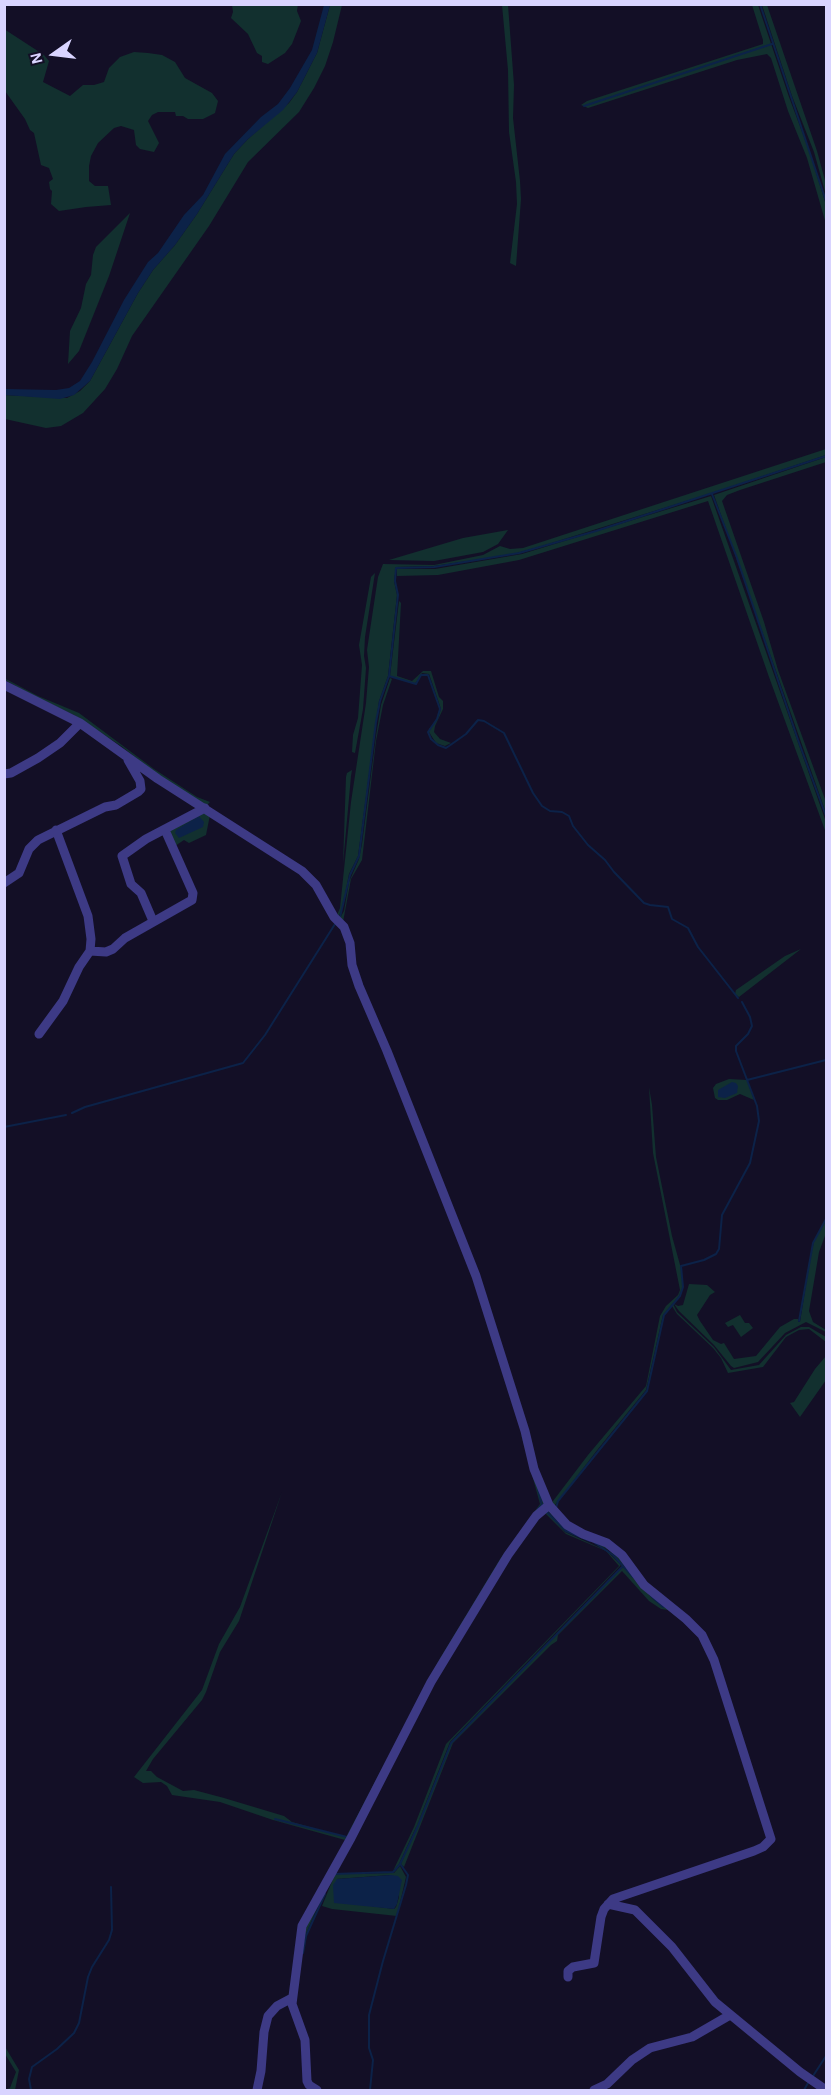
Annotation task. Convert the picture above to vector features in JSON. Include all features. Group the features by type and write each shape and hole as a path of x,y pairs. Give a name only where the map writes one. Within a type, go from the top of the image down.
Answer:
{"street":[{"path":"4,685 80,723 158,779 311,878 334,917 344,927 350,943 352,965 359,986 476,1276 525,1431 534,1468 549,1506 567,1525 607,1543 622,1555 644,1584 702,1635 722,1685 749,1774 771,1833 771,1839 763,1847 614,1899 608,1904 601,1917 594,1963 573,1966 568,1971 568,1977"},
{"path":"4,774 24,767 53,748 80,723"},
{"path":"4,883 19,873 24,857 33,844 56,830 105,807 116,805 141,789 140,781 126,756"},
{"path":"153,921 141,893 131,884 122,856 146,839 205,808"},
{"path":"39,1034 57,1011 82,960 90,951 91,939 88,916 56,830"},
{"path":"90,951 106,952 113,949 125,938 188,903 194,897 165,830"},
{"path":"317,2091 307,2081 305,2040 292,2004 302,1926 351,1838 431,1682 508,1555 536,1516 549,1506"},
{"path":"635,1910 636,1901 643,1889"},
{"path":"608,1904 635,1910 672,1947 708,1995 826,2091"},
{"path":"256,2091 268,2016 292,1998"},
{"path":"594,2091 607,2084 632,2060 650,2048 692,2037 730,2015"}],"green space":[{"path":"298,4 297,11 301,21 292,44 285,53 268,64 262,62 262,56 257,53 248,34 231,18 232,5"},
{"path":"330,5 342,5 325,66 314,88 299,112 248,162 209,226 132,336 105,389 83,413 61,426 46,428 5,419 4,395 67,398 80,391 90,381 138,293 197,214 234,154 289,103 297,92 317,53"},
{"path":"502,5 508,5 514,85 513,118 521,199 516,266 510,263 517,204 509,132 508,70"},
{"path":"752,5 758,5 810,153 826,205 826,224 807,158 788,111 771,58 767,54 737,60 588,108 581,105 587,101 763,44"},
{"path":"762,5 767,5 817,151 826,184 826,195 814,152 792,96"},
{"path":"4,29 44,55 49,61 43,82 70,96 83,85 104,82 109,68 120,57 134,52 148,53 162,55 175,62 185,78 212,93 218,101 215,113 203,119 176,116 175,112 158,112 152,115 148,121 159,143 154,152 140,149 136,145 134,130 121,126 114,128 98,143 89,166 89,181 95,186 108,186 111,205 59,211 51,204 52,191 49,182 53,179 49,168 41,165 34,133 5,91"},
{"path":"130,213 109,276 79,351 68,364 70,331 81,308 86,284 91,275 96,247"},
{"path":"826,449 826,455 712,493 510,555 434,566 396,567 394,581 397,595 388,676 379,701 358,856 349,874 342,910 338,917 351,802 366,703 369,667 367,650 378,577 383,564 434,565 483,555 500,546 510,549 523,548"},
{"path":"826,457 826,462 740,490 727,495 722,501 764,622 778,670 826,802 826,813 714,495"},
{"path":"711,496 826,822 826,833 708,501 519,560 438,575 397,576 397,569 435,569 522,554"},
{"path":"508,530 498,544 483,552 434,561 389,560 463,538"},
{"path":"375,573 365,637 366,668 363,709 355,753 352,752 353,735 358,718 362,665 359,645 371,577"},
{"path":"399,601 401,603 397,676 412,681 423,671 431,671 439,697 443,701 443,709 434,732 440,739 451,743 445,746 436,743 429,732 441,709 429,674 422,673 415,684 390,676"},
{"path":"4,678 38,696 79,713 154,769 197,797 210,802 206,806 74,715 36,697"},
{"path":"390,678 392,679 383,705 376,741 362,860 351,879 343,922 340,918 344,911 349,882 359,859 362,844 376,736 381,705"},
{"path":"352,770 343,864 346,777 347,773"},
{"path":"204,811 210,815 206,835 189,843 184,840 175,846 168,831"},
{"path":"801,949 739,997 735,994 736,990 785,956"},
{"path":"729,1079 747,1080 754,1100 740,1094 727,1100 715,1098 713,1088 716,1084"},
{"path":"649,1087 656,1157 672,1236 682,1272 683,1287 679,1296 663,1315 646,1390 555,1505 565,1519 588,1536 567,1523 550,1505 588,1455 646,1386 660,1316 680,1290 653,1153"},
{"path":"826,1221 826,1233 819,1252 809,1311 813,1322 826,1332 806,1322 785,1333 758,1362 734,1368 674,1304 683,1305 689,1284 707,1285 715,1292 710,1295 697,1315 713,1340 724,1343 734,1359 756,1356 780,1327 794,1319 800,1322 815,1238"},
{"path":"673,1304 677,1312 714,1347 731,1370 759,1365 786,1335 801,1327 809,1327 826,1337 826,1342 809,1329 799,1330 786,1337 763,1367 728,1373 721,1358 677,1314"},
{"path":"740,1315 745,1323 749,1323 753,1328 741,1337 733,1325 728,1327 725,1323"},
{"path":"826,1356 826,1380 800,1417 790,1403 794,1402"},
{"path":"521,1434 547,1503 508,1555 345,1840 273,1820 220,1802 172,1795 167,1786 161,1782 143,1783 134,1777 202,1690 219,1644 240,1607 282,1492 239,1621 220,1652 206,1692 146,1771 151,1771 157,1777 183,1791 194,1790 224,1798 284,1816 292,1822 346,1837 439,1660 500,1559 540,1504"},
{"path":"548,1508 568,1527 607,1544 643,1585 694,1627 690,1628 668,1610 661,1609 649,1601 622,1571 558,1635 557,1641 453,1743 404,1867 401,1864 451,1743 623,1567 654,1600 664,1607 609,1550 566,1530 546,1511 540,1515 508,1559 537,1516"},
{"path":"545,1513 548,1513 565,1532 607,1551 621,1565 450,1742 417,1825 399,1864 393,1871 414,1827 446,1744 619,1566 606,1551 566,1534"},
{"path":"495,1579 447,1659 328,1883 305,1936 295,1990 304,1929 431,1684"},
{"path":"400,1866 406,1877 397,1916 322,1906 335,1874 394,1873","holes":["391,1875 399,1897 394,1909 371,1906 337,1879"]},
{"path":"4,2045 19,2070 15,2090 5,2090 10,2088 16,2072 5,2054"}],"water":[{"path":"324,5 330,5 317,53 297,92 283,110 248,139 234,154 197,214 138,293 90,381 74,395 60,399 5,395 5,389 56,390 69,388 80,381 124,300 148,262 158,253 184,215 203,195 225,154 261,117 278,104 290,88 312,50"},
{"path":"199,816 204,822 203,827 179,838 175,833 176,830"},
{"path":"732,1082 738,1086 737,1093 725,1098 718,1097 718,1090"},
{"path":"398,1876 402,1880 394,1909 334,1903 333,1885 337,1879"}],"waterway":[{"path":"760,4 826,201"},
{"path":"584,106 772,44"},
{"path":"340,917 350,875 359,856 376,722 380,701 389,676 398,595 395,581 396,568 434,567 519,553 596,531 826,456"},
{"path":"712,494 737,558 826,816"},
{"path":"389,676 416,684 421,675 428,675 440,709 437,719 428,732 431,739 438,745 446,748 466,734 478,720 504,733 533,793 542,806 550,811 562,812 569,816 573,826 588,845 605,860 644,903 668,907 672,919 688,928 698,947 738,998"},
{"path":"72,1113 85,1107 243,1063 265,1035 335,924"},
{"path":"556,1508 558,1501 647,1391 664,1315 680,1296 683,1287 681,1266 704,1260 716,1254 719,1249 722,1215 750,1163 759,1121 757,1106 736,1051 736,1046 748,1034 752,1026 742,1002"},
{"path":"747,1080 826,1060"},
{"path":"4,1127 66,1115"},
{"path":"799,1321 813,1243 826,1219"},
{"path":"538,1489 542,1505 538,1509"},
{"path":"546,1511 566,1531 590,1541"},
{"path":"595,1543 613,1555 633,1577"},
{"path":"334,1874 393,1872 395,1870 418,1826 451,1743 622,1567"},
{"path":"651,1596 663,1607"},
{"path":"275,1819 347,1837"},
{"path":"370,2090 373,2060 369,2048 369,2015 406,1885 408,1875 401,1865"},
{"path":"31,2090 29,2079 32,2067 57,2049 74,2033 79,2023 88,1977 109,1940 112,1930 111,1887"},
{"path":"303,1953 306,1936 325,1894"},
{"path":"813,2076 826,2056"},
{"path":"804,2090 808,2083"}]}
